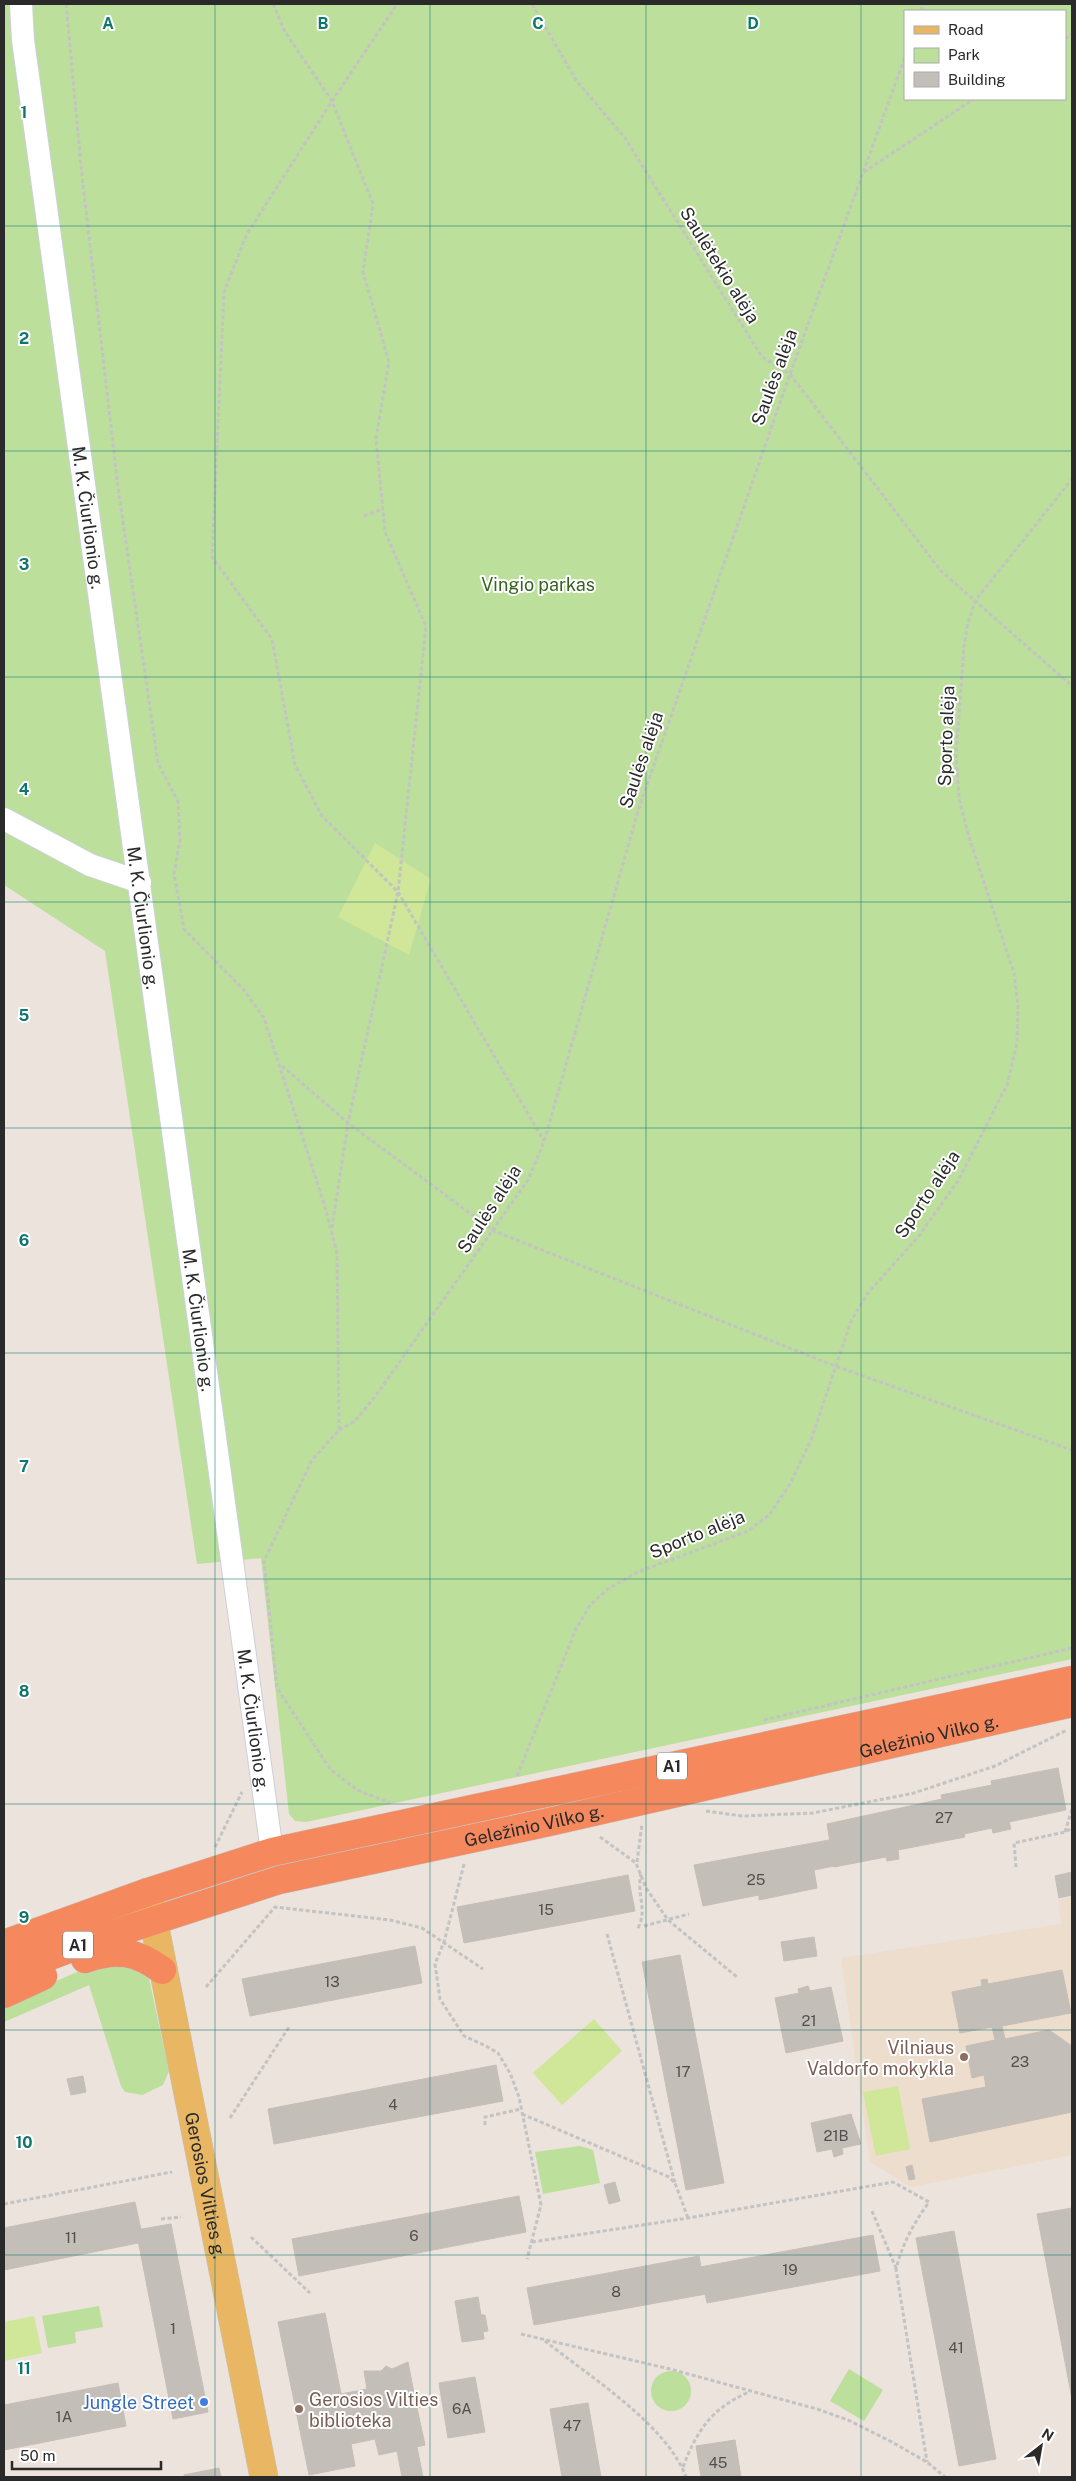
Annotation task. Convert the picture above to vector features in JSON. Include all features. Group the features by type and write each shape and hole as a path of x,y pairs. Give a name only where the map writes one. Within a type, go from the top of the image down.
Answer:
{"highway":[{"name":"Geležinio Vilko g.","path":"4,1944 148,1892 270,1842 1072,1680"},
{"name":"Geležinio Vilko g.","path":"4,1973 85,1942 279,1880 549,1822 1072,1703"},
{"path":"4,1994 72,1964 108,1952 121,1952 143,1959 162,1970"},
{"path":"4,1978 72,1964"}],"main road":[{"name":"Gerosios Vilties g.","path":"148,1892 264,2477"}],"street":[{"name":"M. K. Čiurlionio g.","path":"21,4 24,40 270,1842"},
{"path":"4,819 90,866 140,882"}],"path":[{"path":"66,4 82,176 119,497 158,763 178,802 180,840 174,874 184,929 243,989 254,1003 264,1018 281,1066 332,1231 337,1253 339,1430"},
{"path":"273,4 285,32 332,101 373,204 363,272 389,362 376,438 385,532 426,626 398,892 348,1123 332,1231"},
{"path":"397,4 247,234 224,292 212,557 272,639 295,764 322,816 398,892 544,1142"},
{"name":"Saulėtekio alėja","path":"532,4 576,80 625,138 762,357 790,374 941,571 1072,686"},
{"name":"Saulės alėja","path":"396,1805 357,1790 330,1769 277,1688 264,1561 312,1460 339,1430 355,1421 374,1398 494,1231 528,1180 544,1142 638,811 790,374 904,60"},
{"path":"863,172 972,100"},
{"name":"Sporto alėja","path":"514,1785 573,1637 590,1605 609,1588 638,1572 748,1531 770,1514 790,1484 811,1440 851,1321 867,1294 918,1237 958,1181 1007,1085 1017,1044 1018,1006 1014,973 958,798 956,755 966,627 975,601 1072,479"},
{"path":"364,516 383,509"},
{"path":"281,1066 348,1123 494,1231 835,1366 1072,1450"},
{"path":"696,1810 742,1816 813,1813 914,1793 995,1766 1072,1727"},
{"path":"213,1849 258,1758"},
{"path":"1065,1832 1072,1809"},
{"path":"636,1863 643,1818"},
{"path":"1016,1867 1014,1844 1065,1832 1072,1828"},
{"path":"600,1837 636,1863 646,1888 668,1920 737,1977"},
{"path":"464,1863 444,1942 434,1964 440,1999 464,2036 498,2054 510,2073 521,2109 541,2205 527,2259"},
{"path":"638,1928 642,1921 643,1907 638,1883 641,1874"},
{"path":"206,1987 275,1908 390,1920 422,1928 483,1969"},
{"path":"644,1926 689,1914"},
{"path":"607,1934 675,2183 688,2218"},
{"path":"230,2118 289,2027"},
{"path":"485,2125 485,2117 521,2109"},
{"path":"522,2114 669,2177 675,2183"},
{"path":"4,2204 172,2172"},
{"path":"532,2242 688,2218 892,2182 930,2202 912,2226 901,2248 896,2269"},
{"path":"872,2211 896,2269 927,2462"},
{"path":"161,2218 181,2216"},
{"path":"252,2237 310,2293"},
{"path":"521,2334 670,2369 817,2409 848,2420 927,2462 945,2477"},
{"path":"543,2339 641,2417 661,2436 683,2467 686,2477"},
{"path":"683,2467 693,2440 710,2417 730,2400 749,2392"}],"shaded area":[{"name":"Vilniaus Valdorfo mokykla","path":"1072,1897 1072,2155 911,2187 870,2162 841,1958 1061,1924 1058,1900"}],"green space":[{"name":"Vingio parkas","path":"4,4 1072,4 1072,1659 306,1822 295,1821 289,1814 261,1558 197,1564 105,951 4,885"},
{"path":"375,843 431,879 409,955 338,917"},
{"path":"120,1960 148,1974 169,2071 163,2085 142,2095 125,2092 121,2086 89,1985 4,2022 4,2004 102,1961"},
{"path":"594,2019 622,2051 562,2105 533,2073"},
{"path":"898,2086 910,2149 876,2156 863,2092"},
{"path":"580,2146 593,2150 600,2183 543,2194 535,2152"},
{"path":"99,2306 103,2327 75,2332 76,2343 48,2348 42,2316"},
{"path":"34,2316 42,2353 4,2361 4,2322"},
{"path":"849,2369 883,2390 864,2421 830,2401"},
{"path":"675,2371 682,2374 688,2380 691,2391 690,2399 682,2408 675,2411 667,2411 660,2408 652,2399 651,2387 654,2380 663,2372"}],"building":[{"path":"1058,1768 1066,1810 1009,1822 1011,1829 993,1833 992,1828 964,1834 965,1837 898,1850 899,1859 887,1861 886,1857 834,1867 827,1824 942,1799 941,1795 992,1785 991,1781"},
{"path":"829,1840 834,1866 814,1870 817,1888 759,1900 759,1895 703,1906 694,1865"},
{"path":"1072,1872 1072,1895 1059,1898 1055,1876"},
{"path":"628,1875 635,1911 464,1943 457,1907"},
{"path":"814,1937 817,1956 784,1961 781,1942"},
{"path":"415,1946 422,1983 250,2016 242,1979"},
{"path":"680,1955 724,2183 686,2190 642,1962"},
{"path":"1062,1970 1071,2013 1002,2026 1005,2039 1049,2030 1072,2046 1072,2112 930,2142 922,2099 986,2087 984,2075 972,2078 966,2046 995,2040 992,2027 960,2033 952,1992 982,1986 981,1980 987,1979 988,1984"},
{"path":"808,1986 810,1991 831,1987 843,2041 786,2053 775,1998 799,1993 798,1989"},
{"path":"496,2065 503,2101 274,2144 268,2109"},
{"path":"83,2076 86,2092 71,2095 67,2079"},
{"path":"851,2114 861,2144 842,2148 843,2154 834,2157 832,2149 817,2152 811,2123"},
{"path":"912,2165 915,2179 909,2180 906,2167"},
{"path":"615,2182 620,2201 609,2204 604,2185"},
{"path":"519,2196 526,2232 299,2276 292,2239"},
{"path":"135,2202 141,2230 136,2230 138,2243 4,2270 4,2228"},
{"path":"1072,2208 1072,2399 1037,2214"},
{"path":"171,2224 208,2412 173,2419 136,2230"},
{"path":"954,2231 996,2459 959,2466 916,2238"},
{"path":"873,2235 880,2271 707,2303 700,2267"},
{"path":"699,2256 706,2294 534,2325 527,2288"},
{"path":"478,2297 481,2315 485,2315 488,2331 483,2332 484,2339 462,2342 455,2301"},
{"path":"325,2313 341,2394 367,2389 364,2371 381,2371 386,2366 392,2369 408,2362 415,2398 422,2401 420,2407 417,2408 425,2445 379,2455 375,2439 351,2444 355,2466 309,2475 278,2322"},
{"path":"475,2377 485,2432 448,2438 439,2383"},
{"path":"118,2383 126,2426 4,2450 4,2405"},
{"path":"588,2403 601,2477 562,2477 550,2409"},
{"path":"735,2440 741,2477 701,2477 696,2446"},
{"path":"417,2447 423,2477 402,2477 397,2451"},
{"path":"219,2468 221,2477 184,2477 184,2475"}],"place":[{"name":"Vilniaus Valdorfo mokykla","path":"964,2057"},
{"name":"Jungle Street","path":"204,2402"},
{"name":"Gerosios Vilties biblioteka","path":"299,2409"}]}
